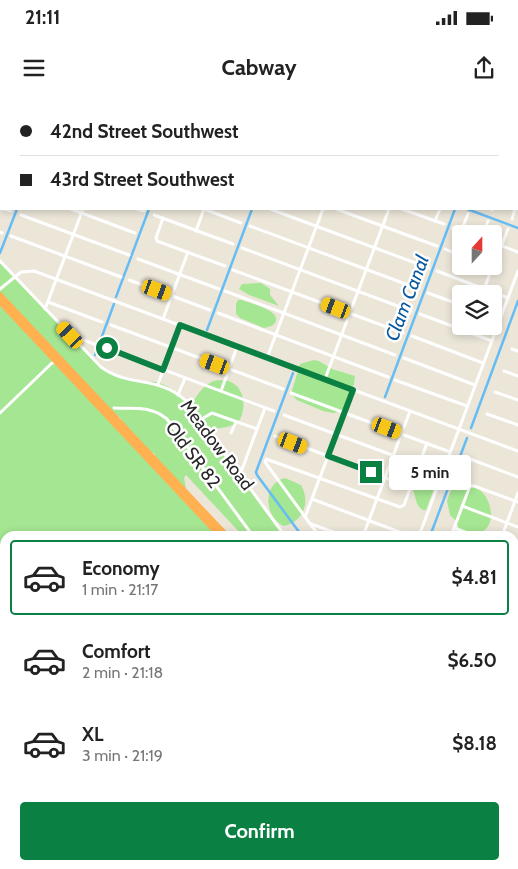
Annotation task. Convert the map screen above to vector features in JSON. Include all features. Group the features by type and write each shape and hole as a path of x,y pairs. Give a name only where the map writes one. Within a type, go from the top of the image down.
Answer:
{"highway":[{"path":"0,295 110,412 216,531"},
{"path":"0,302 84,392 110,412 112,418 134,437 222,531"},
{"path":"56,362 60,362 78,381 85,385"}],"street":[{"path":"196,231 204,210"},
{"path":"207,210 241,223"},
{"path":"273,210 429,268"},
{"path":"268,358 323,210"},
{"path":"339,210 436,246"},
{"path":"325,379 389,210"},
{"path":"435,221 440,210"},
{"path":"512,219 515,210"},
{"path":"46,309 82,211 135,233"},
{"path":"414,211 444,224"},
{"path":"464,225 468,214"},
{"path":"21,215 129,255"},
{"path":"154,215 233,244"},
{"path":"164,218 156,238 159,242 225,266"},
{"path":"487,225 488,221"},
{"path":"250,226 419,289"},
{"path":"508,230 502,246 518,252"},
{"path":"10,236 121,277"},
{"path":"242,248 411,311"},
{"path":"445,249 452,252"},
{"path":"163,319 188,252"},
{"path":"138,259 219,289"},
{"name":"Meadow Road","path":"0,261 98,365 109,373 126,379 158,384 188,403 281,531"},
{"path":"0,289 21,272 30,270 518,452"},
{"path":"233,270 403,333"},
{"path":"436,271 473,285"},
{"path":"502,314 518,271"},
{"path":"129,280 210,310"},
{"path":"225,291 395,355"},
{"path":"428,293 452,302"},
{"path":"502,296 508,298"},
{"path":"48,302 102,322"},
{"path":"218,314 388,377"},
{"path":"420,314 492,341"},
{"path":"111,325 283,389"},
{"path":"158,384 180,325"},
{"path":"70,335 94,344"},
{"path":"421,531 494,335"},
{"path":"412,336 484,363"},
{"path":"220,391 237,346"},
{"path":"103,347 274,411"},
{"path":"512,349 518,351"},
{"path":"404,358 475,385"},
{"path":"0,412 52,362 56,362"},
{"path":"504,371 518,376"},
{"path":"178,395 185,378"},
{"path":"395,380 467,406"},
{"path":"305,517 353,390"},
{"path":"495,392 518,400"},
{"path":"291,393 450,452"},
{"name":"Old SR 82","path":"110,412 146,408 165,417 249,531"},
{"path":"239,473 266,408"},
{"path":"365,531 410,411"},
{"path":"200,420 212,413 257,430"},
{"path":"487,414 518,426"},
{"path":"284,415 418,465"},
{"path":"231,433 236,422"},
{"path":"275,436 410,487"},
{"path":"315,531 265,462 266,459 402,507 427,443"},
{"path":"470,459 518,477"},
{"path":"453,531 469,488 472,485 516,502"},
{"path":"504,531 518,493"},
{"path":"312,500 396,531"},
{"path":"462,506 518,527"},
{"path":"310,524 329,531"},
{"path":"454,528 462,531"}],"green space":[{"path":"0,261 101,365 124,377 166,386 191,406 200,391 214,381 228,381 238,387 243,397 243,412 237,423 209,430 280,531 238,531 186,475 184,478 186,489 155,457 155,454 148,450 122,422 120,417 116,417 0,294"},
{"path":"261,283 270,289 270,295 279,306 249,295 239,289 242,284"},
{"path":"238,300 270,311 276,319 275,323 264,328 240,318 236,314"},
{"path":"0,303 214,531 0,531"},
{"path":"314,360 332,369 355,376 354,384 345,407 339,412 323,411 297,400 291,394 300,364"},
{"path":"425,463 438,464 442,467 426,510 423,510 418,505 411,487 419,465"},
{"path":"285,478 301,485 304,491 305,504 300,516 291,524 284,526 272,516 268,501 272,486"},
{"path":"455,479 477,489 483,493 489,503 491,515 488,526 482,531 459,529 456,521 450,515 447,501"}],"waterway":[{"path":"0,253 17,210"},
{"path":"116,297 149,210"},
{"path":"207,330 252,210"},
{"name":"Clam Canal","path":"385,397 455,210"},
{"path":"470,210 518,228"},
{"path":"471,428 518,301"},
{"path":"95,355 114,304"},
{"path":"293,373 256,472 298,531"},
{"path":"432,531 467,438"}],"route":[{"path":"107,348 163,370 180,325 353,390 328,456 371,472"}]}
